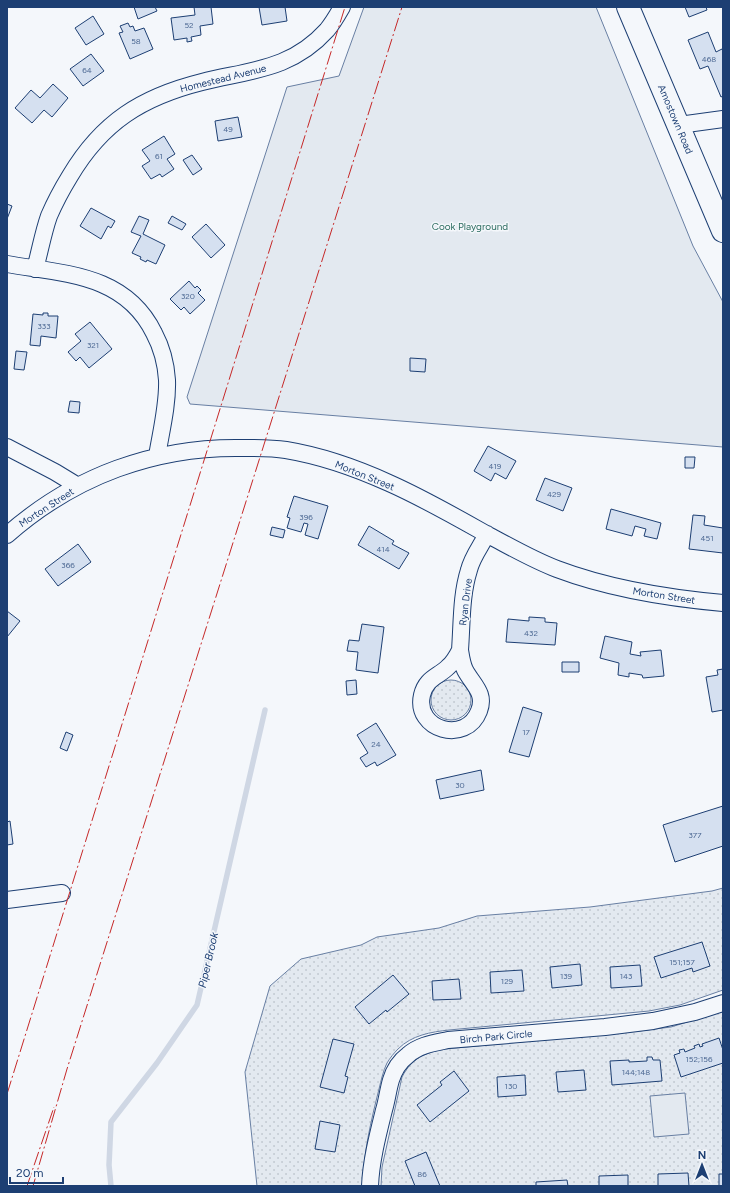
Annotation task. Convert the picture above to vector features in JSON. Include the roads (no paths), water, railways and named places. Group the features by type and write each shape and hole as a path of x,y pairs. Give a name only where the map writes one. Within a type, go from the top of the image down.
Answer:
{"street":[{"name":"Homestead Avenue","path":"35,269 50,216 64,186 92,145 102,133 117,120 145,103 167,93 201,82 256,71 284,62 308,47 329,28 342,7"},
{"name":"Amostown Road","path":"628,7 723,231"},
{"path":"679,125 723,119"},
{"path":"7,264 72,275 99,282 123,295 144,315 162,350 166,365 167,394 157,456"},
{"path":"7,447 78,486"},
{"name":"Morton Street","path":"7,535 38,510 78,486 126,465 157,456 198,449 275,449 307,454 349,467 390,484 556,569 616,587 676,598 723,603"},
{"name":"Ryan Drive","path":"460,650 455,660 448,668 431,679 422,693 421,698 423,710 428,719 436,727 447,730 458,730 468,725 476,717 480,706 481,700 479,690 465,670 460,650 465,586 473,558 487,534"},
{"path":"7,900 62,893"},
{"name":"Birch Park Circle","path":"370,1186 378,1138 391,1079 397,1067 415,1050 448,1040 605,1027 653,1021 695,1012 723,1003"}],"waterway":[{"name":"Piper Brook","path":"111,1186 109,1165 111,1122 157,1063 197,1005 265,710"}],"park label":[{"name":"Cook Playground","path":"470,226"}]}
